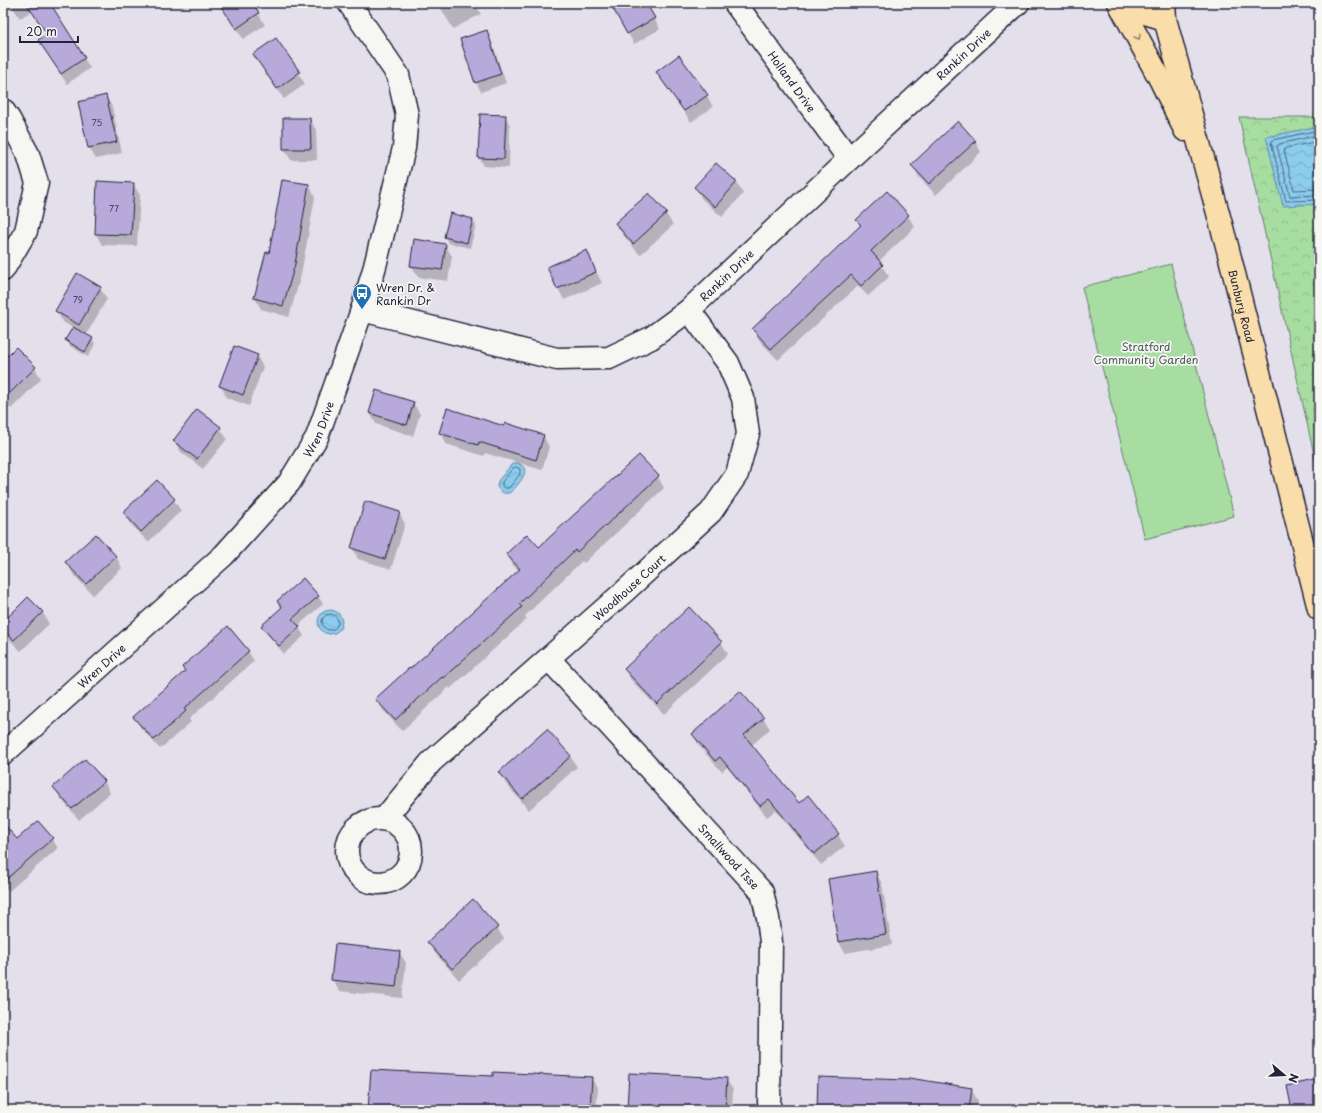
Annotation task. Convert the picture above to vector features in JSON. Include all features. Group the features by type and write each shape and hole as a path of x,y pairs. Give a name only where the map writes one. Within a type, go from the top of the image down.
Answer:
{"main road":[{"path":"1119,3 1160,79 1208,176"},
{"path":"1126,3 1138,11 1165,11"},
{"name":"Bunbury Road","path":"1165,11 1228,246 1319,609"}],"street":[{"name":"Wren Drive","path":"3,754 224,555 289,483 317,437 362,310 375,266 404,148 407,115 398,75 349,3"},
{"name":"Holland Drive","path":"735,3 849,159"},
{"name":"Rankin Drive","path":"362,310 557,359 609,358 651,338 689,310 849,159 1018,3"},
{"path":"3,110 9,118 28,154 37,182 26,231 3,270"},
{"name":"Woodhouse Court","path":"384,819 431,762 626,590 711,512 737,474 748,434 743,398 728,363 689,310"},
{"name":"Smallwood Tsse","path":"549,658 762,892 768,918 771,942 769,1110"}],"green space":[{"path":"1239,117 1319,117 1319,477"},
{"name":"Stratford Community Garden","path":"1171,264 1234,516 1145,539 1082,287"}],"water":[{"path":"1319,126 1319,204 1283,206 1266,137"},
{"path":"517,463 524,469 525,472 523,477 509,493 503,493 497,487 498,481 512,464"},
{"path":"330,610 338,614 342,622 338,630 330,634 322,630 318,622 322,614"}],"building":[{"path":"26,3 50,3 85,58 61,74 38,40 47,34"},
{"path":"219,3 253,3 259,13 236,29"},
{"path":"610,3 646,3 655,18 627,34"},
{"path":"487,30 501,74 475,83 460,39"},
{"path":"276,38 300,72 277,89 253,54"},
{"path":"679,55 708,95 684,111 656,72"},
{"path":"106,95 117,142 88,148 78,102"},
{"path":"480,114 506,115 504,159 478,158"},
{"path":"283,118 310,118 311,149 283,149"},
{"path":"958,121 976,141 929,184 911,165"},
{"path":"716,163 737,182 715,207 694,187"},
{"path":"282,180 309,184 295,264 283,306 254,298 266,252 269,253"},
{"path":"97,181 134,183 131,235 95,234"},
{"path":"887,191 909,215 871,251 883,265 861,286 851,275 771,349 752,329 861,225 856,220"},
{"path":"649,193 667,213 633,244 615,223"},
{"path":"450,213 473,219 467,243 444,237"},
{"path":"414,239 446,244 442,270 410,266"},
{"path":"587,250 596,272 557,289 547,267"},
{"path":"77,273 101,287 79,325 55,311"},
{"path":"73,327 93,338 85,352 65,340"},
{"path":"234,346 258,355 243,395 219,386"},
{"path":"16,347 36,367 3,400 3,360"},
{"path":"376,390 414,402 407,425 369,413"},
{"path":"447,408 504,426 506,423 544,435 536,460 479,442 478,445 439,433"},
{"path":"197,409 221,427 197,459 173,441"},
{"path":"639,455 659,476 577,552 575,550 519,604 522,607 395,720 375,699 520,569 506,554 527,534 539,547"},
{"path":"157,480 175,499 141,532 123,512"},
{"path":"365,501 400,512 385,559 351,548"},
{"path":"96,534 116,556 86,584 65,562"},
{"path":"303,578 319,596 292,619 300,627 279,646 261,626 282,607 277,601"},
{"path":"28,597 43,612 14,640 3,630 3,622"},
{"path":"689,607 722,642 657,704 624,669"},
{"path":"228,626 249,651 184,709 186,711 154,740 133,717 185,671 182,667"},
{"path":"740,691 764,718 744,735 799,803 808,795 839,834 814,854 769,799 760,806 720,757 715,761 692,734"},
{"path":"547,729 571,756 522,799 499,772"},
{"path":"85,759 105,781 72,809 53,787"},
{"path":"38,821 53,838 3,882 3,823 17,839"},
{"path":"876,871 886,934 838,942 828,879"},
{"path":"473,899 498,927 452,969 427,942"},
{"path":"335,944 400,951 396,987 331,980"},
{"path":"371,1070 493,1076 493,1072 592,1077 590,1110 368,1110"},
{"path":"629,1073 727,1078 725,1110 627,1110"},
{"path":"818,1077 909,1080 909,1078 972,1088 969,1110 817,1110"},
{"path":"1314,1080 1319,1102 1319,1110 1292,1110 1287,1086"}],"place":[{"name":"Wren Dr. & Rankin Dr","path":"362,310"}]}
